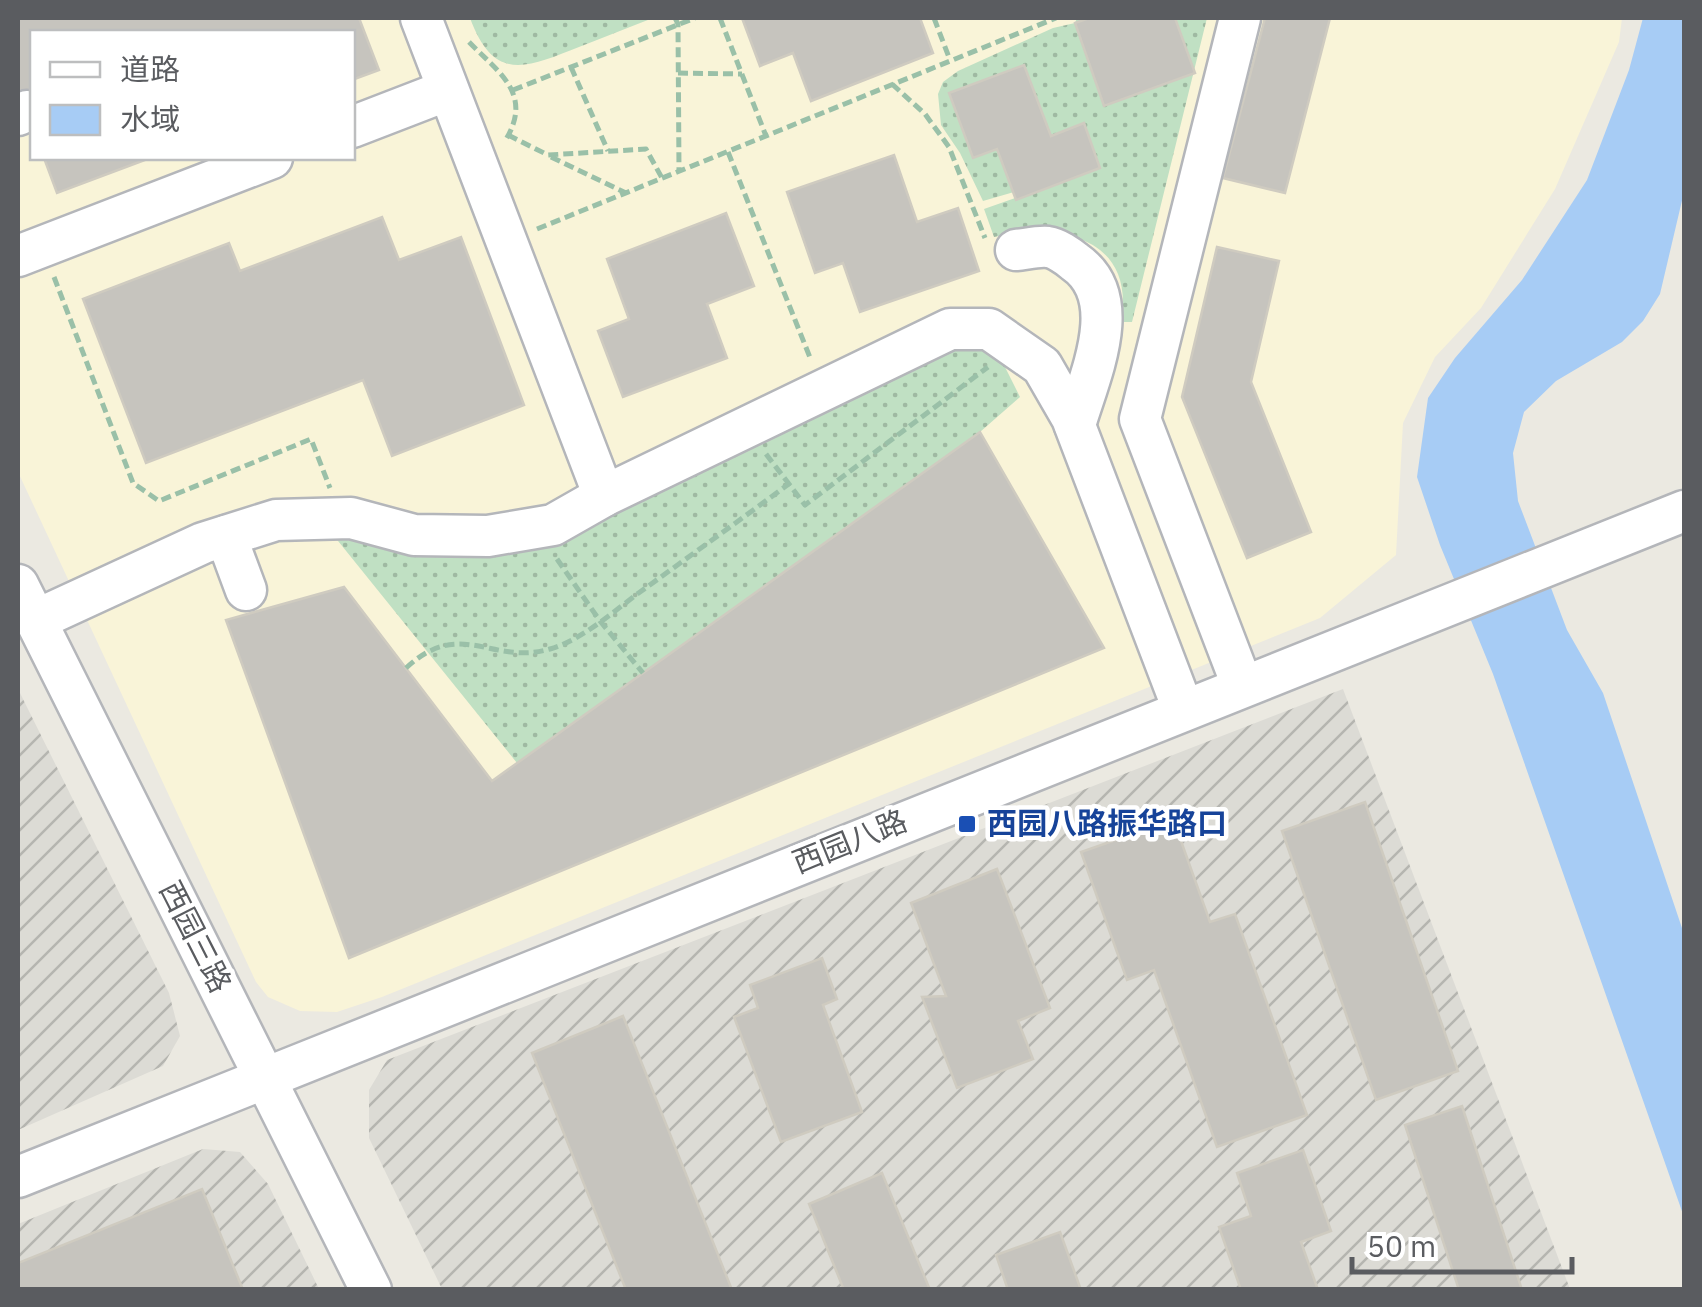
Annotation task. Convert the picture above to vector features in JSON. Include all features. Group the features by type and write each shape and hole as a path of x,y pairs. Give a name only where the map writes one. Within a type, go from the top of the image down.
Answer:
{"street":[{"path":"420,18 604,496"},
{"path":"1240,18 1140,419 1242,685"},
{"path":"355,126 448,90"},
{"path":"30,251 267,160"},
{"path":"1001,246 1051,247 1079,264 1097,284 1102,316 1075,425"},
{"path":"36,620 202,543 276,520 351,518 414,535 488,536 553,524 950,329 989,329 1042,366 1075,425 1183,709"},
{"name":"西园八路","path":"18,1177 1684,511"},
{"path":"1101,532 1130,612 1150,623"},
{"path":"226,536 246,590"},
{"name":"西园三路","path":"18,585 370,1290"}],"path":[{"path":"513,90 676,21 695,18"},
{"path":"720,18 766,136"},
{"path":"934,18 950,60"},
{"path":"506,242 1056,18"},
{"path":"676,21 679,171"},
{"path":"464,37 504,74 513,90 516,112 502,146 476,164"},
{"path":"572,67 608,152"},
{"path":"678,73 742,74"},
{"path":"892,84 925,114 949,147 1001,246"},
{"path":"508,136 626,193"},
{"path":"548,155 646,149 662,178"},
{"path":"728,151 823,390"},
{"path":"30,251 133,483 158,501 312,439 343,520"},
{"path":"746,428 806,505 1014,347"},
{"path":"406,668 421,654 446,644 472,644 527,654 554,648 600,621 790,484"},
{"path":"535,528 642,673"}],"shaded area":[{"path":"18,18 1622,18 1619,42 1555,189 1481,308 1435,357 1403,423 1396,555 1320,618 382,997 337,1012 300,1011 268,997 256,982 18,472"},
{"path":"18,689 169,993 180,1036 163,1066 18,1130"},
{"path":"1343,689 1570,1289 442,1289 369,1138 369,1090 387,1060"},
{"path":"203,1149 240,1152 268,1184 319,1289 18,1290 18,1224"}],"green space":[{"path":"470,18 653,18 543,60 514,65 490,53"},
{"path":"1175,18 1207,18 1194,70"},
{"path":"1075,23 1105,106 1193,74 1132,322 1121,322 1123,294 1117,271 1105,254 1088,242 1067,235 1044,232 994,237 984,209 1100,168 1084,123 1051,136 949,93 973,157 997,149 1014,192 983,201 960,153 941,125 938,94 943,82 958,71 1053,28"},
{"path":"995,347 1020,397 980,432 517,763 330,531 517,547 938,349"}],"water":[{"path":"1643,18 1684,18 1684,192 1660,294 1643,321 1622,342 1556,381 1524,412 1513,453 1518,501 1567,630 1603,693 1684,934 1684,1217 1493,674 1440,545 1417,477 1428,398 1455,358 1522,280 1587,180 1629,70"}],"building":[{"path":"18,18 359,18 379,70 355,79 355,30 30,30 30,120 18,86"},
{"path":"742,18 920,18 933,53 811,101 793,53 760,66"},
{"path":"1089,18 1175,18 1195,73 1104,106 1075,23"},
{"path":"1265,18 1330,18 1285,193 1223,178"},
{"path":"1024,65 1051,136 1084,123 1100,168 1016,200 997,149 973,158 949,93"},
{"path":"894,155 917,222 958,208 979,271 860,312 843,263 815,273 787,192"},
{"path":"45,160 145,160 57,193"},
{"path":"726,213 754,286 707,304 727,358 623,397 598,331 629,319 607,259"},
{"path":"382,217 399,260 461,237 524,405 392,456 363,380 146,463 83,299 229,243 240,271"},
{"path":"1217,247 1279,261 1251,382 1311,532 1247,558 1182,397"},
{"path":"980,432 1104,648 349,958 226,620 344,587 492,781"},
{"path":"1365,802 1458,1071 1376,1100 1282,831"},
{"path":"1176,827 1210,922 1235,914 1307,1115 1217,1147 1154,970 1127,980 1081,852 1147,829"},
{"path":"997,869 1050,1008 1018,1021 1033,1059 957,1088 922,997 946,996 911,903"},
{"path":"822,958 837,999 823,1005 862,1112 781,1142 734,1017 758,1008 750,985"},
{"path":"623,1016 732,1290 626,1290 532,1053"},
{"path":"1462,1106 1522,1290 1459,1290 1405,1125"},
{"path":"1303,1150 1331,1231 1301,1242 1318,1290 1241,1290 1219,1227 1251,1216 1237,1173"},
{"path":"882,1173 930,1290 844,1290 809,1204"},
{"path":"202,1189 243,1290 18,1290 18,1263"},
{"path":"1060,1232 1081,1290 1008,1290 996,1255"}],"place":[{"name":"西园八路振华路口","path":"967,824"}]}
